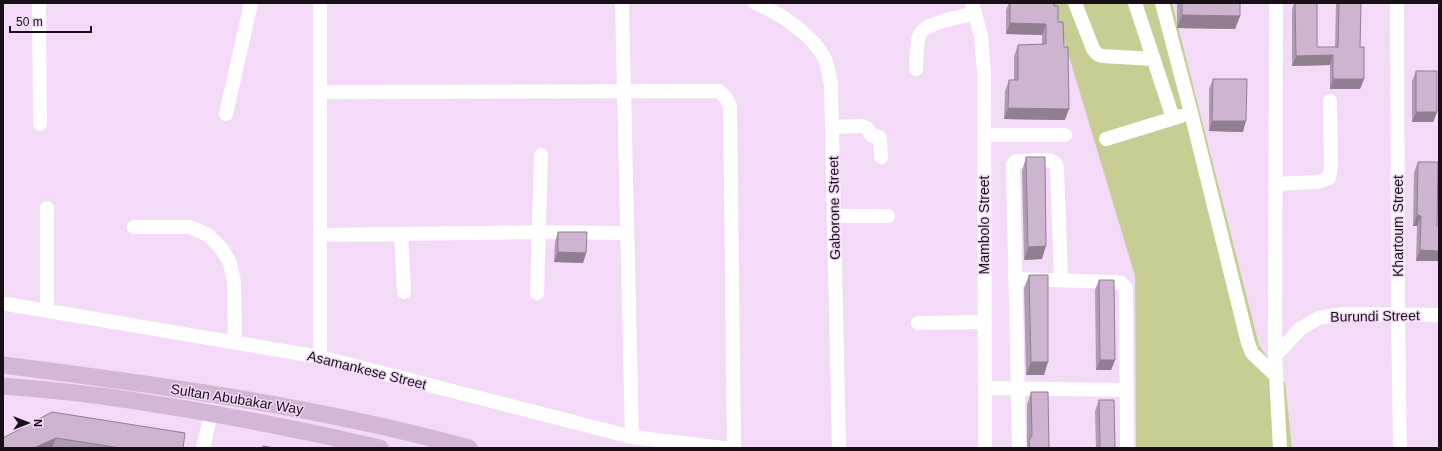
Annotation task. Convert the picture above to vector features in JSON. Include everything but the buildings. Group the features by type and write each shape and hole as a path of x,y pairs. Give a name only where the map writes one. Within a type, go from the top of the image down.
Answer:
{"main road":[{"name":"Sultan Abubakar Way","path":"3,364 220,395 310,411 429,437 469,448"},
{"name":"Sultan Abubakar Way","path":"3,386 108,397 307,431 380,448"}],"street":[{"path":"39,3 40,124"},
{"path":"226,114 251,3"},
{"path":"320,3 320,357"},
{"path":"622,3 632,436"},
{"name":"Gaborone Street","path":"755,3 788,22 812,40 825,60 831,84 839,448"},
{"path":"1075,3 1092,49 1097,54 1154,59"},
{"path":"1135,3 1173,118"},
{"path":"1162,3 1191,112 1248,343 1252,353 1275,375"},
{"path":"1276,3 1275,375 1280,448"},
{"name":"Khartoum Street","path":"1397,3 1400,448"},
{"path":"916,69 919,35 925,29 974,8"},
{"name":"Mambolo Street","path":"974,8 981,36 984,72 985,448"},
{"path":"320,92 719,91 726,98 730,106 734,448"},
{"path":"1276,184 1318,182 1328,178 1331,167 1330,100"},
{"path":"1106,138 1191,112"},
{"path":"832,127 865,127 872,136 879,137 881,157"},
{"path":"984,135 1065,135"},
{"path":"537,293 541,155"},
{"path":"1018,448 1013,165 1016,161 1050,160 1054,162 1057,167 1061,280"},
{"path":"47,208 47,311"},
{"path":"834,216 888,216"},
{"path":"134,226 190,227 208,235 222,248 230,263 234,282 235,342"},
{"path":"320,235 538,232 627,233"},
{"path":"401,234 404,292"},
{"path":"1015,279 1115,282 1121,283 1126,288 1127,448"},
{"name":"Asamankese Street","path":"7,304 320,357 632,436 724,448"},
{"name":"Burundi Street","path":"1275,356 1300,329 1319,318 1342,314 1439,315"},
{"path":"918,323 985,322"},
{"path":"985,388 1126,390"},
{"path":"203,448 211,414"}],"green space":[{"path":"1053,3 1172,3 1259,345 1285,383 1292,448 1136,448 1135,276"}]}
